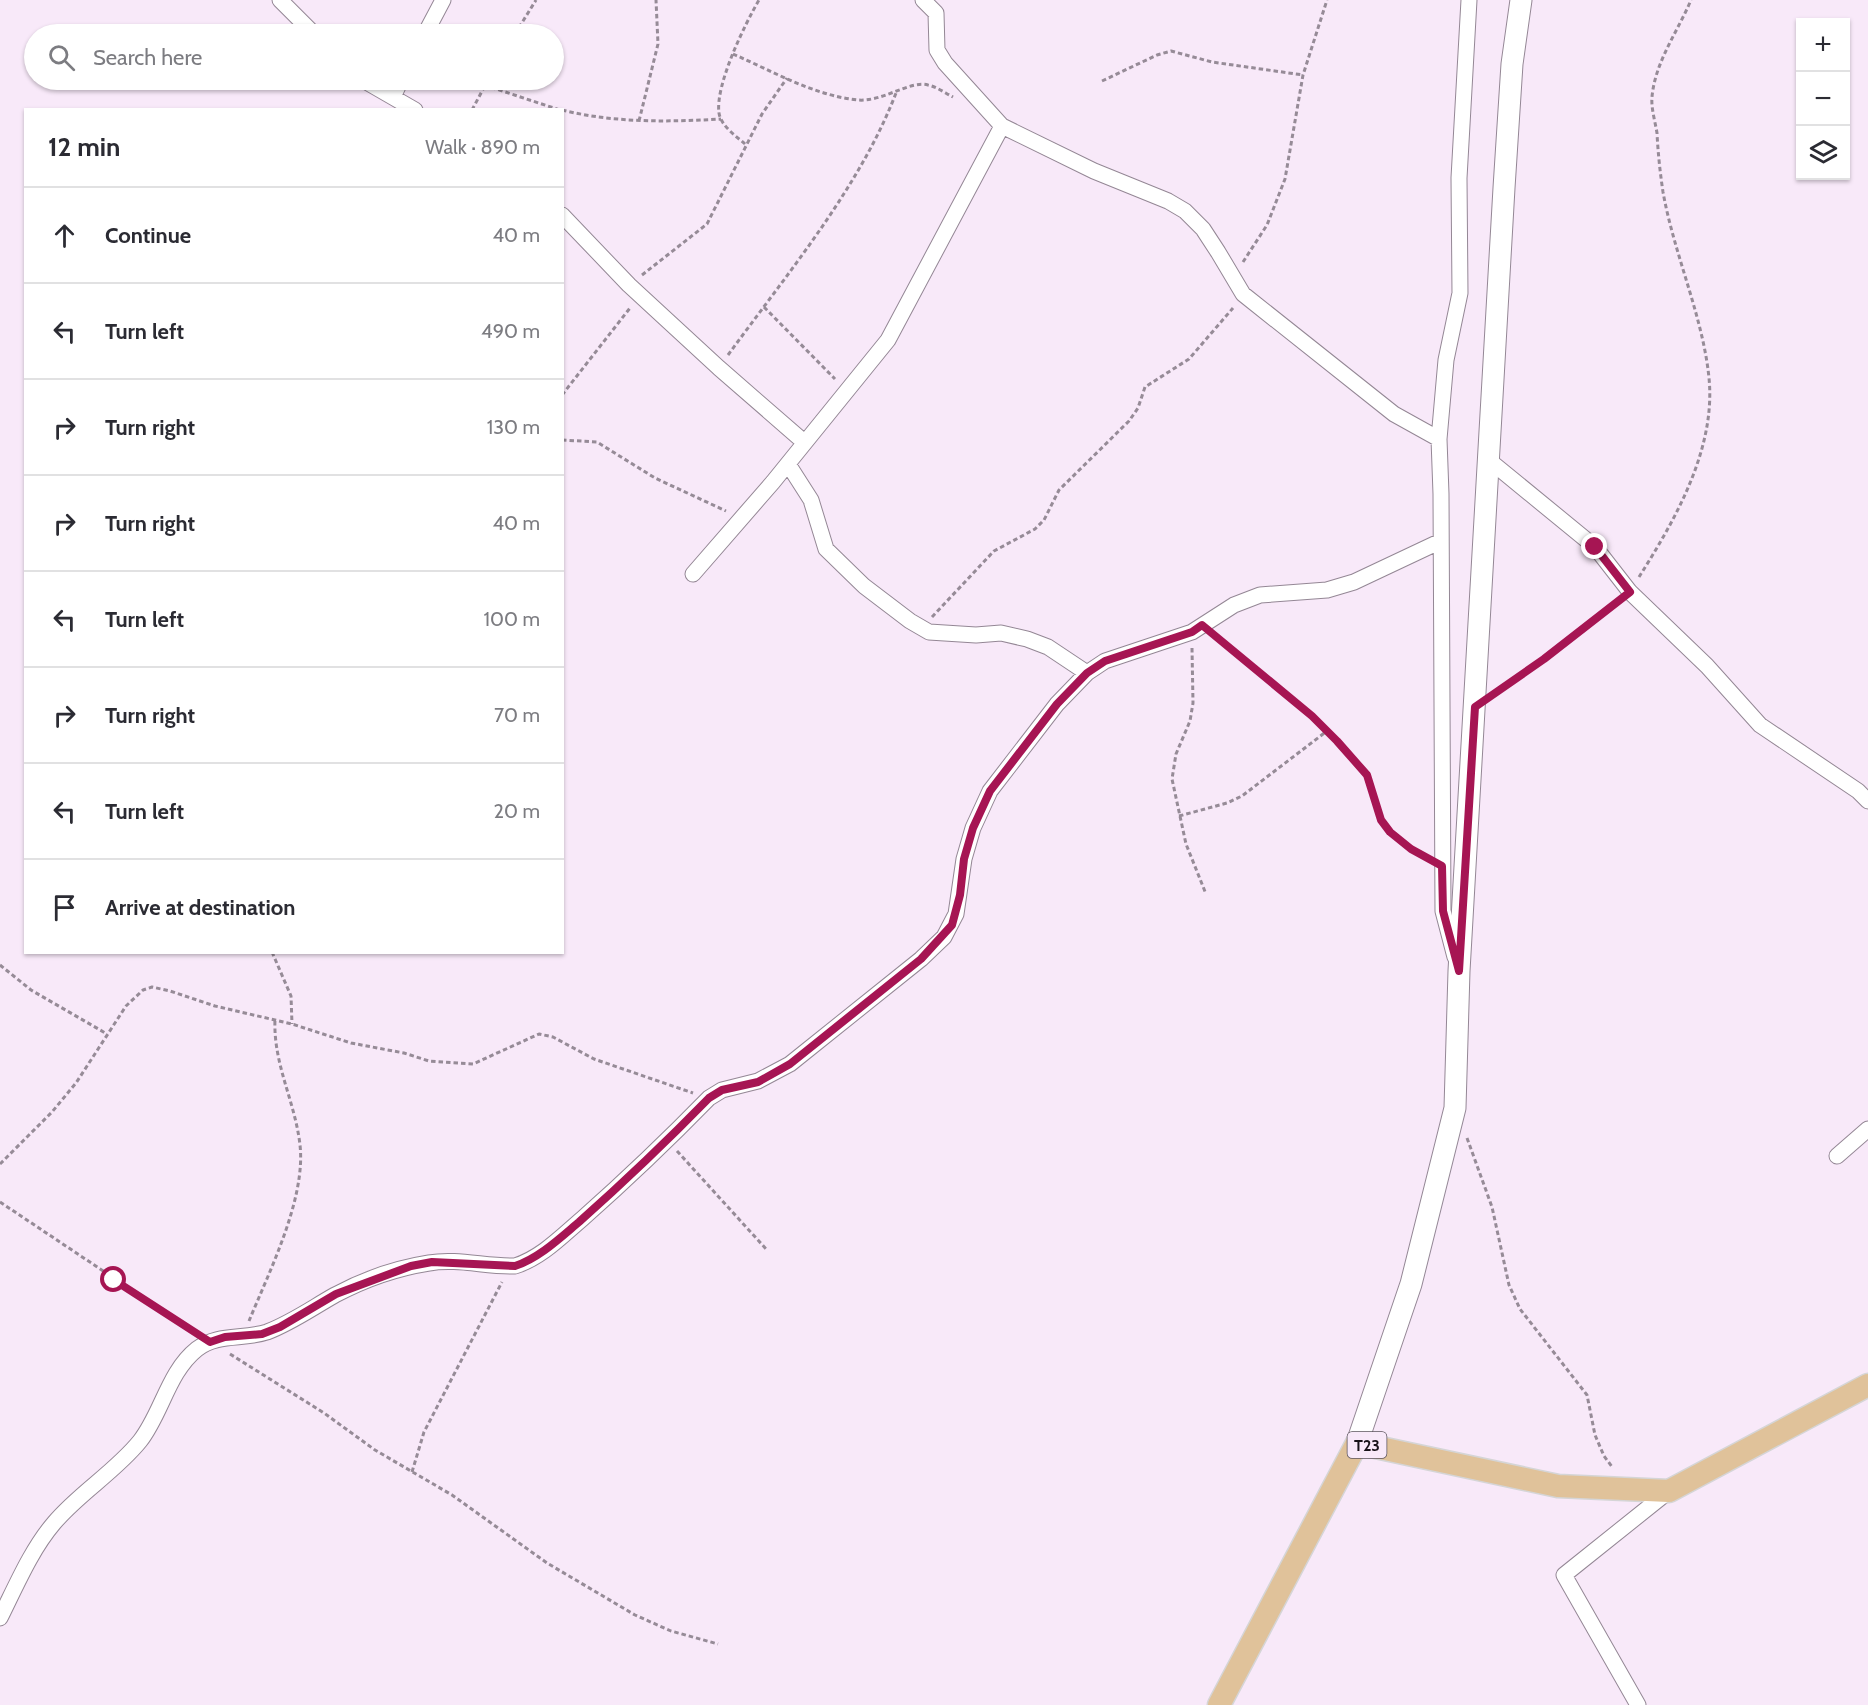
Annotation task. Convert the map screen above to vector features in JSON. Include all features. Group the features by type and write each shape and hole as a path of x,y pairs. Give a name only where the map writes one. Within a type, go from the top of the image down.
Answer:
{"main road":[{"path":"1357,1443 1411,1284 1455,1108 1459,971 1490,461 1503,188 1512,64 1521,0"},
{"path":"1669,1491 1862,1393"},
{"name":"T23","path":"1219,1705 1357,1443 1558,1486 1669,1491"}],"street":[{"path":"280,0 304,24"},
{"path":"430,24 443,0"},
{"path":"924,0 936,14 937,50 945,63 983,108 1002,126 1094,171 1168,201 1185,211 1213,244 1243,294 1394,414 1438,439"},
{"path":"1459,971 1443,911 1441,541 1438,439 1446,360 1461,293 1459,178 1469,0"},
{"path":"381,90 412,108"},
{"path":"393,97 396,90"},
{"path":"693,574 788,464 888,340 1002,126"},
{"path":"564,217 635,290 719,368 804,442"},
{"path":"1490,461 1595,547 1630,592 1707,666 1760,725 1857,791 1868,801"},
{"path":"788,464 811,500 826,549 864,586 922,628 948,634 1001,633 1027,639 1048,647 1087,673"},
{"path":"0,1618 38,1545 52,1524 139,1442 182,1365 198,1348 210,1342 262,1334 280,1327 336,1294 411,1266 432,1262 508,1266 527,1262 562,1236 668,1140 709,1098 722,1090 758,1082 790,1064 921,959 944,937 956,914 964,859 973,828 990,791 1057,704 1087,673 1105,661 1197,628 1234,605 1260,595 1328,590 1354,582 1441,541"},
{"path":"1837,1156 1868,1129"},
{"path":"1638,1705 1564,1575 1669,1491"}],"path":[{"path":"521,24 536,0"},
{"path":"639,121 658,44 656,0"},
{"path":"745,144 721,119 720,96 733,54 759,0"},
{"path":"1232,278 1267,225 1281,188 1303,75 1327,0"},
{"path":"1475,707 1544,659 1630,592 1659,545 1687,488 1704,439 1709,378 1700,336 1669,226 1659,167 1652,97 1660,63 1691,0"},
{"path":"1102,81 1157,55 1171,51 1212,62 1303,75"},
{"path":"733,54 833,95 858,100 878,99 913,85 926,84 962,102 983,108"},
{"path":"564,392 635,290 707,224 745,144 787,78"},
{"path":"473,108 482,90"},
{"path":"497,90 555,108"},
{"path":"719,368 840,199 882,130 896,93"},
{"path":"564,111 582,115 639,121 721,119"},
{"path":"922,628 994,551 1035,529 1044,520 1059,490 1129,421 1138,408 1145,387 1189,359 1203,346 1243,294"},
{"path":"764,306 847,391"},
{"path":"564,440 597,442 655,478 700,496 741,519"},
{"path":"1197,628 1327,731 1367,775 1381,820 1390,832 1411,849 1442,866"},
{"path":"1197,628 1193,703 1190,721 1177,748 1172,779 1186,844 1206,894"},
{"path":"1179,816 1227,803 1242,796 1327,731"},
{"path":"274,954 291,996 292,1024"},
{"path":"0,965 32,990 107,1034"},
{"path":"0,1164 76,1083 126,1006 143,990 152,987 275,1019 351,1043 404,1053 429,1061 473,1064 539,1034 553,1037 594,1059 709,1098"},
{"path":"244,1336 289,1216 300,1164 300,1144 277,1060 275,1019"},
{"path":"1455,1108 1478,1163 1492,1207 1509,1285 1520,1309 1587,1395 1595,1436 1604,1456 1618,1473"},
{"path":"668,1140 767,1250"},
{"path":"0,1203 210,1342 412,1472 452,1495 547,1563 635,1615 671,1631 718,1644"},
{"path":"412,1472 424,1432 497,1295 508,1266"}],"route":[{"path":"114,1280 210,1342 225,1337 262,1334 306,1313 336,1294 387,1273 411,1266 432,1262 515,1266 527,1262 562,1236 627,1179 709,1098 722,1090 758,1082 790,1064 874,994 921,959 944,937 952,925 960,895 960,877 964,859 973,828 990,791 1057,704 1087,673 1105,661 1192,632 1202,625 1312,716 1337,741 1367,775 1381,820 1390,832 1411,849 1442,866 1443,911 1459,971 1475,707 1544,659 1630,592 1595,547"}]}
